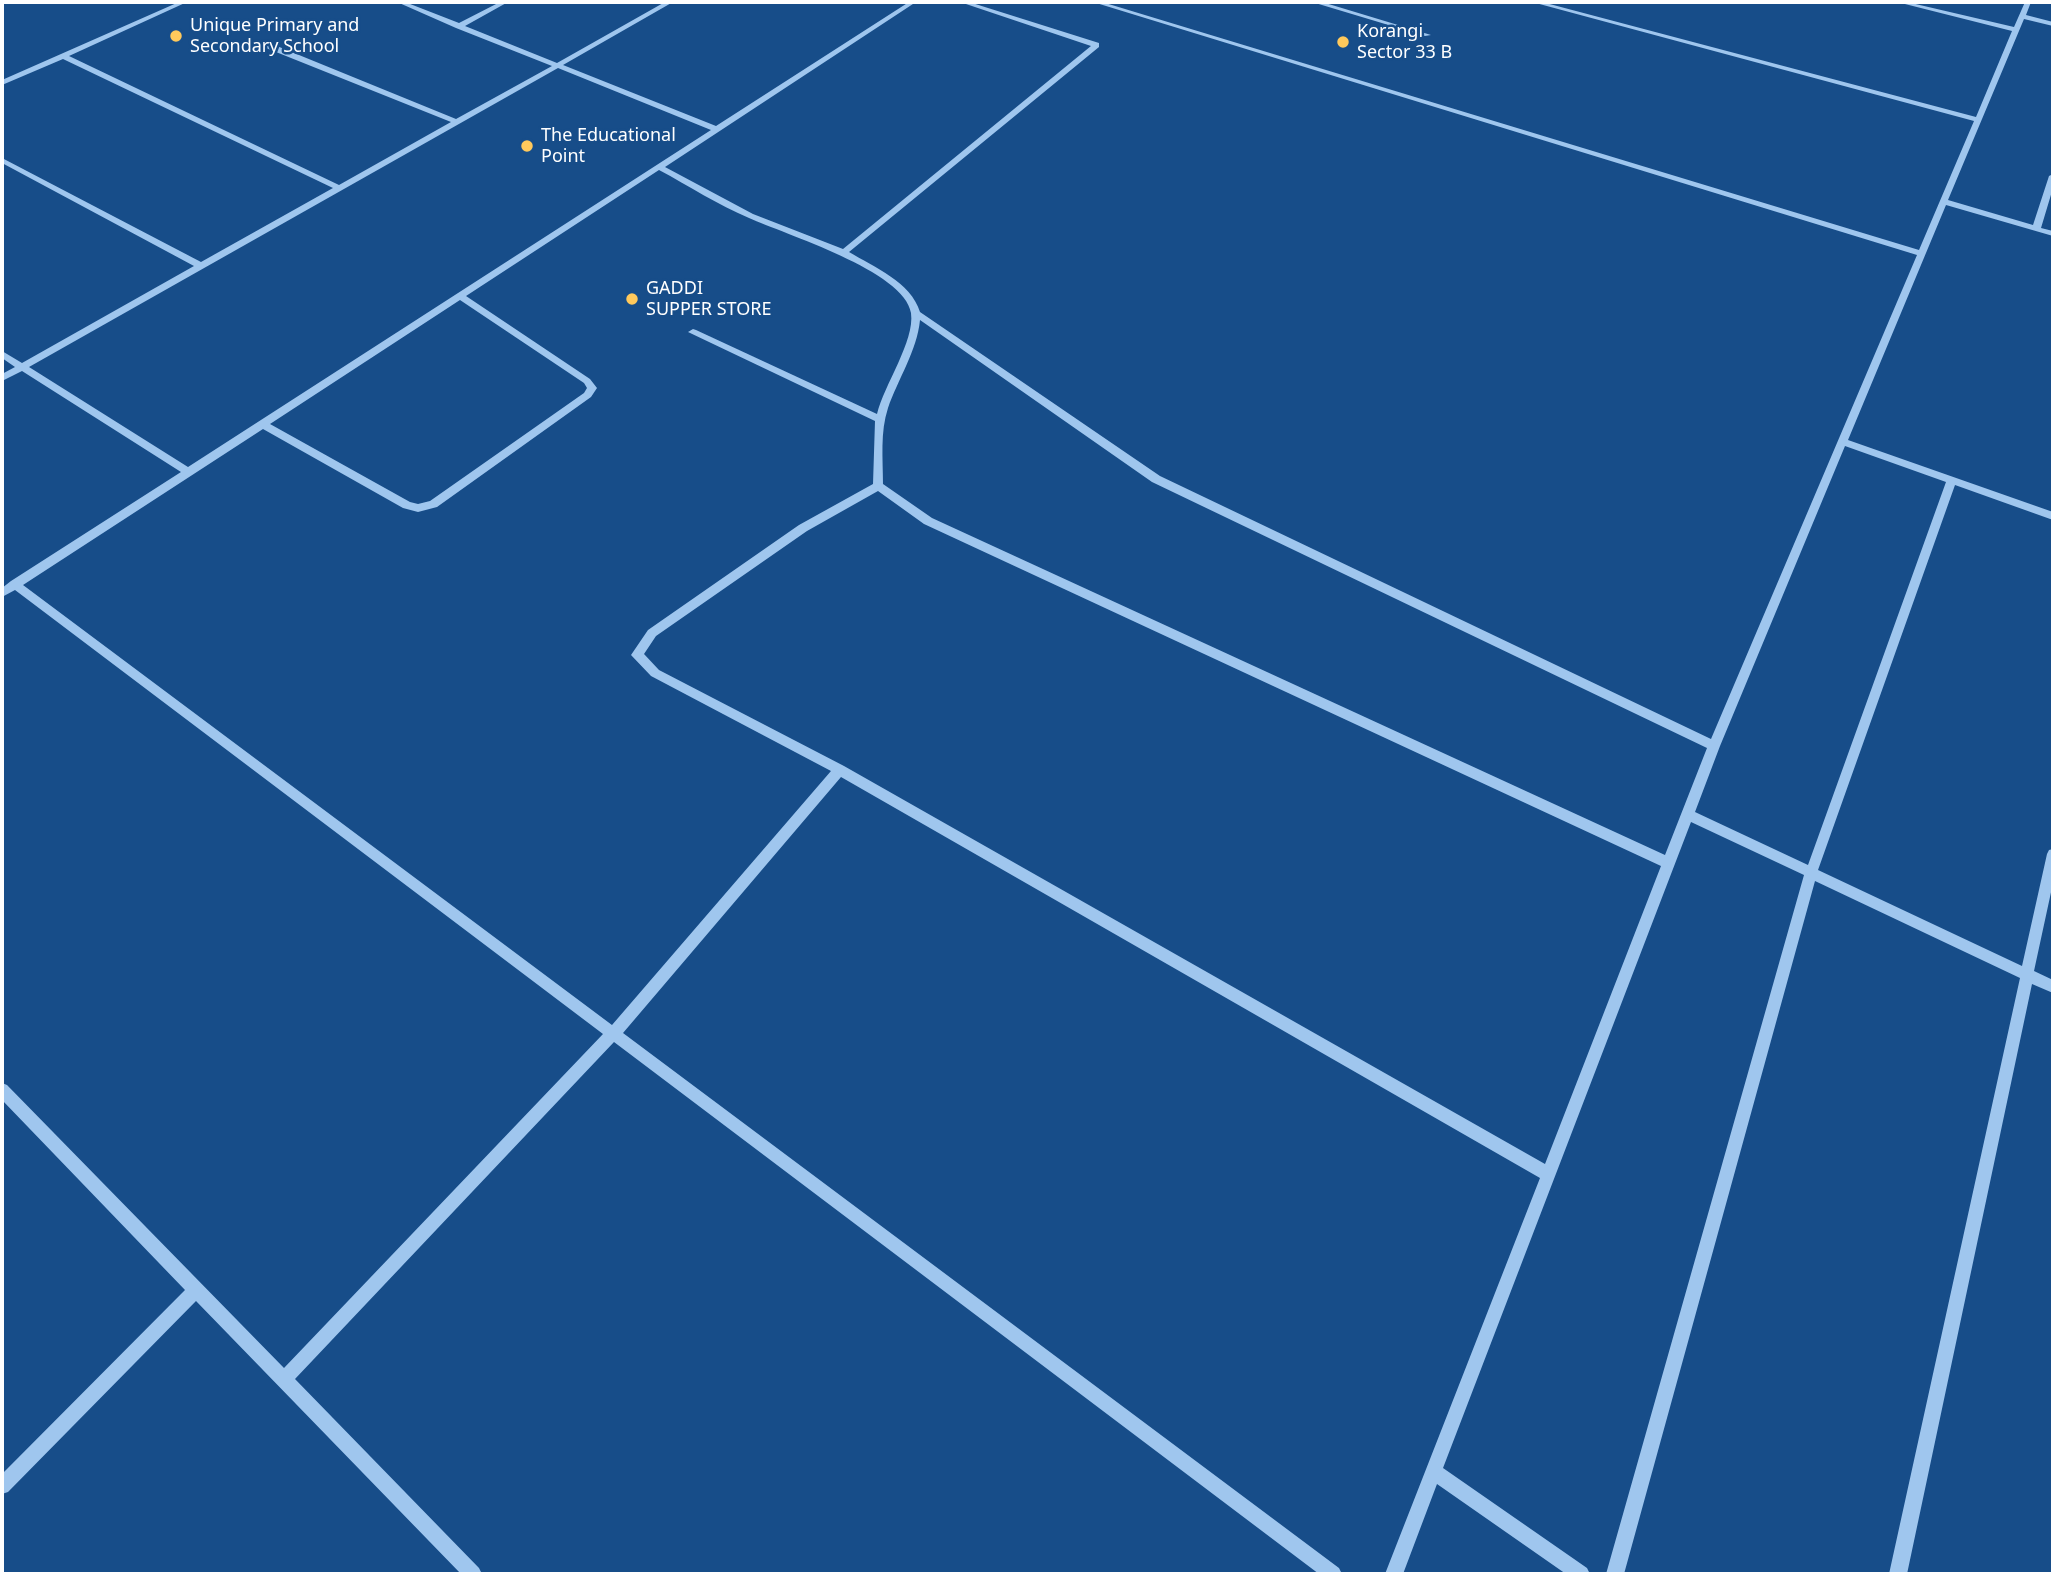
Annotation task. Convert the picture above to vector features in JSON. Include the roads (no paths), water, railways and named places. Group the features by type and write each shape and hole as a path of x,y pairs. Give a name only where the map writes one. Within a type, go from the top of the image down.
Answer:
{"street":[{"path":"2,83 184,2"},
{"path":"400,2 716,130"},
{"path":"458,27 505,2"},
{"path":"2,378 670,2"},
{"path":"2,593 912,2"},
{"path":"844,252 1096,45 963,2"},
{"path":"1096,2 1923,254"},
{"path":"1315,2 1427,35"},
{"path":"1535,2 1978,120"},
{"path":"1900,2 2016,30"},
{"path":"1394,1574 1714,746 2028,2"},
{"path":"2022,16 2053,24"},
{"path":"269,46 457,121"},
{"path":"63,56 340,188"},
{"path":"2,160 201,266"},
{"path":"659,167 750,216 844,252 904,293 914,306 916,314 913,334 880,419 878,486"},
{"path":"2036,229 2053,176"},
{"path":"1944,202 2053,234"},
{"path":"262,424 407,505 418,508 433,504 588,395 593,387 587,381 461,297"},
{"path":"916,314 1156,480 1714,746"},
{"path":"693,332 880,419"},
{"path":"2,354 188,472"},
{"path":"1843,442 2053,516"},
{"path":"1615,1574 1811,873 1952,481"},
{"path":"878,486 803,528 652,633 637,655 655,673 840,770 1548,1174"},
{"path":"878,486 928,521 1669,863"},
{"path":"15,584 1333,1574"},
{"path":"283,1380 614,1033 840,770"},
{"path":"1689,815 2053,987"},
{"path":"1898,1574 2053,854"},
{"path":"2,1090 473,1574"},
{"path":"2,1486 196,1290"},
{"path":"1433,1471 1581,1574"}],"place":[{"name":"Unique Primary and Secondary School","path":"176,36"},
{"name":"Korangi Sector 33 B","path":"1343,42"},
{"name":"The Educational Point","path":"527,146"},
{"name":"GADDI SUPPER STORE","path":"632,299"}]}
